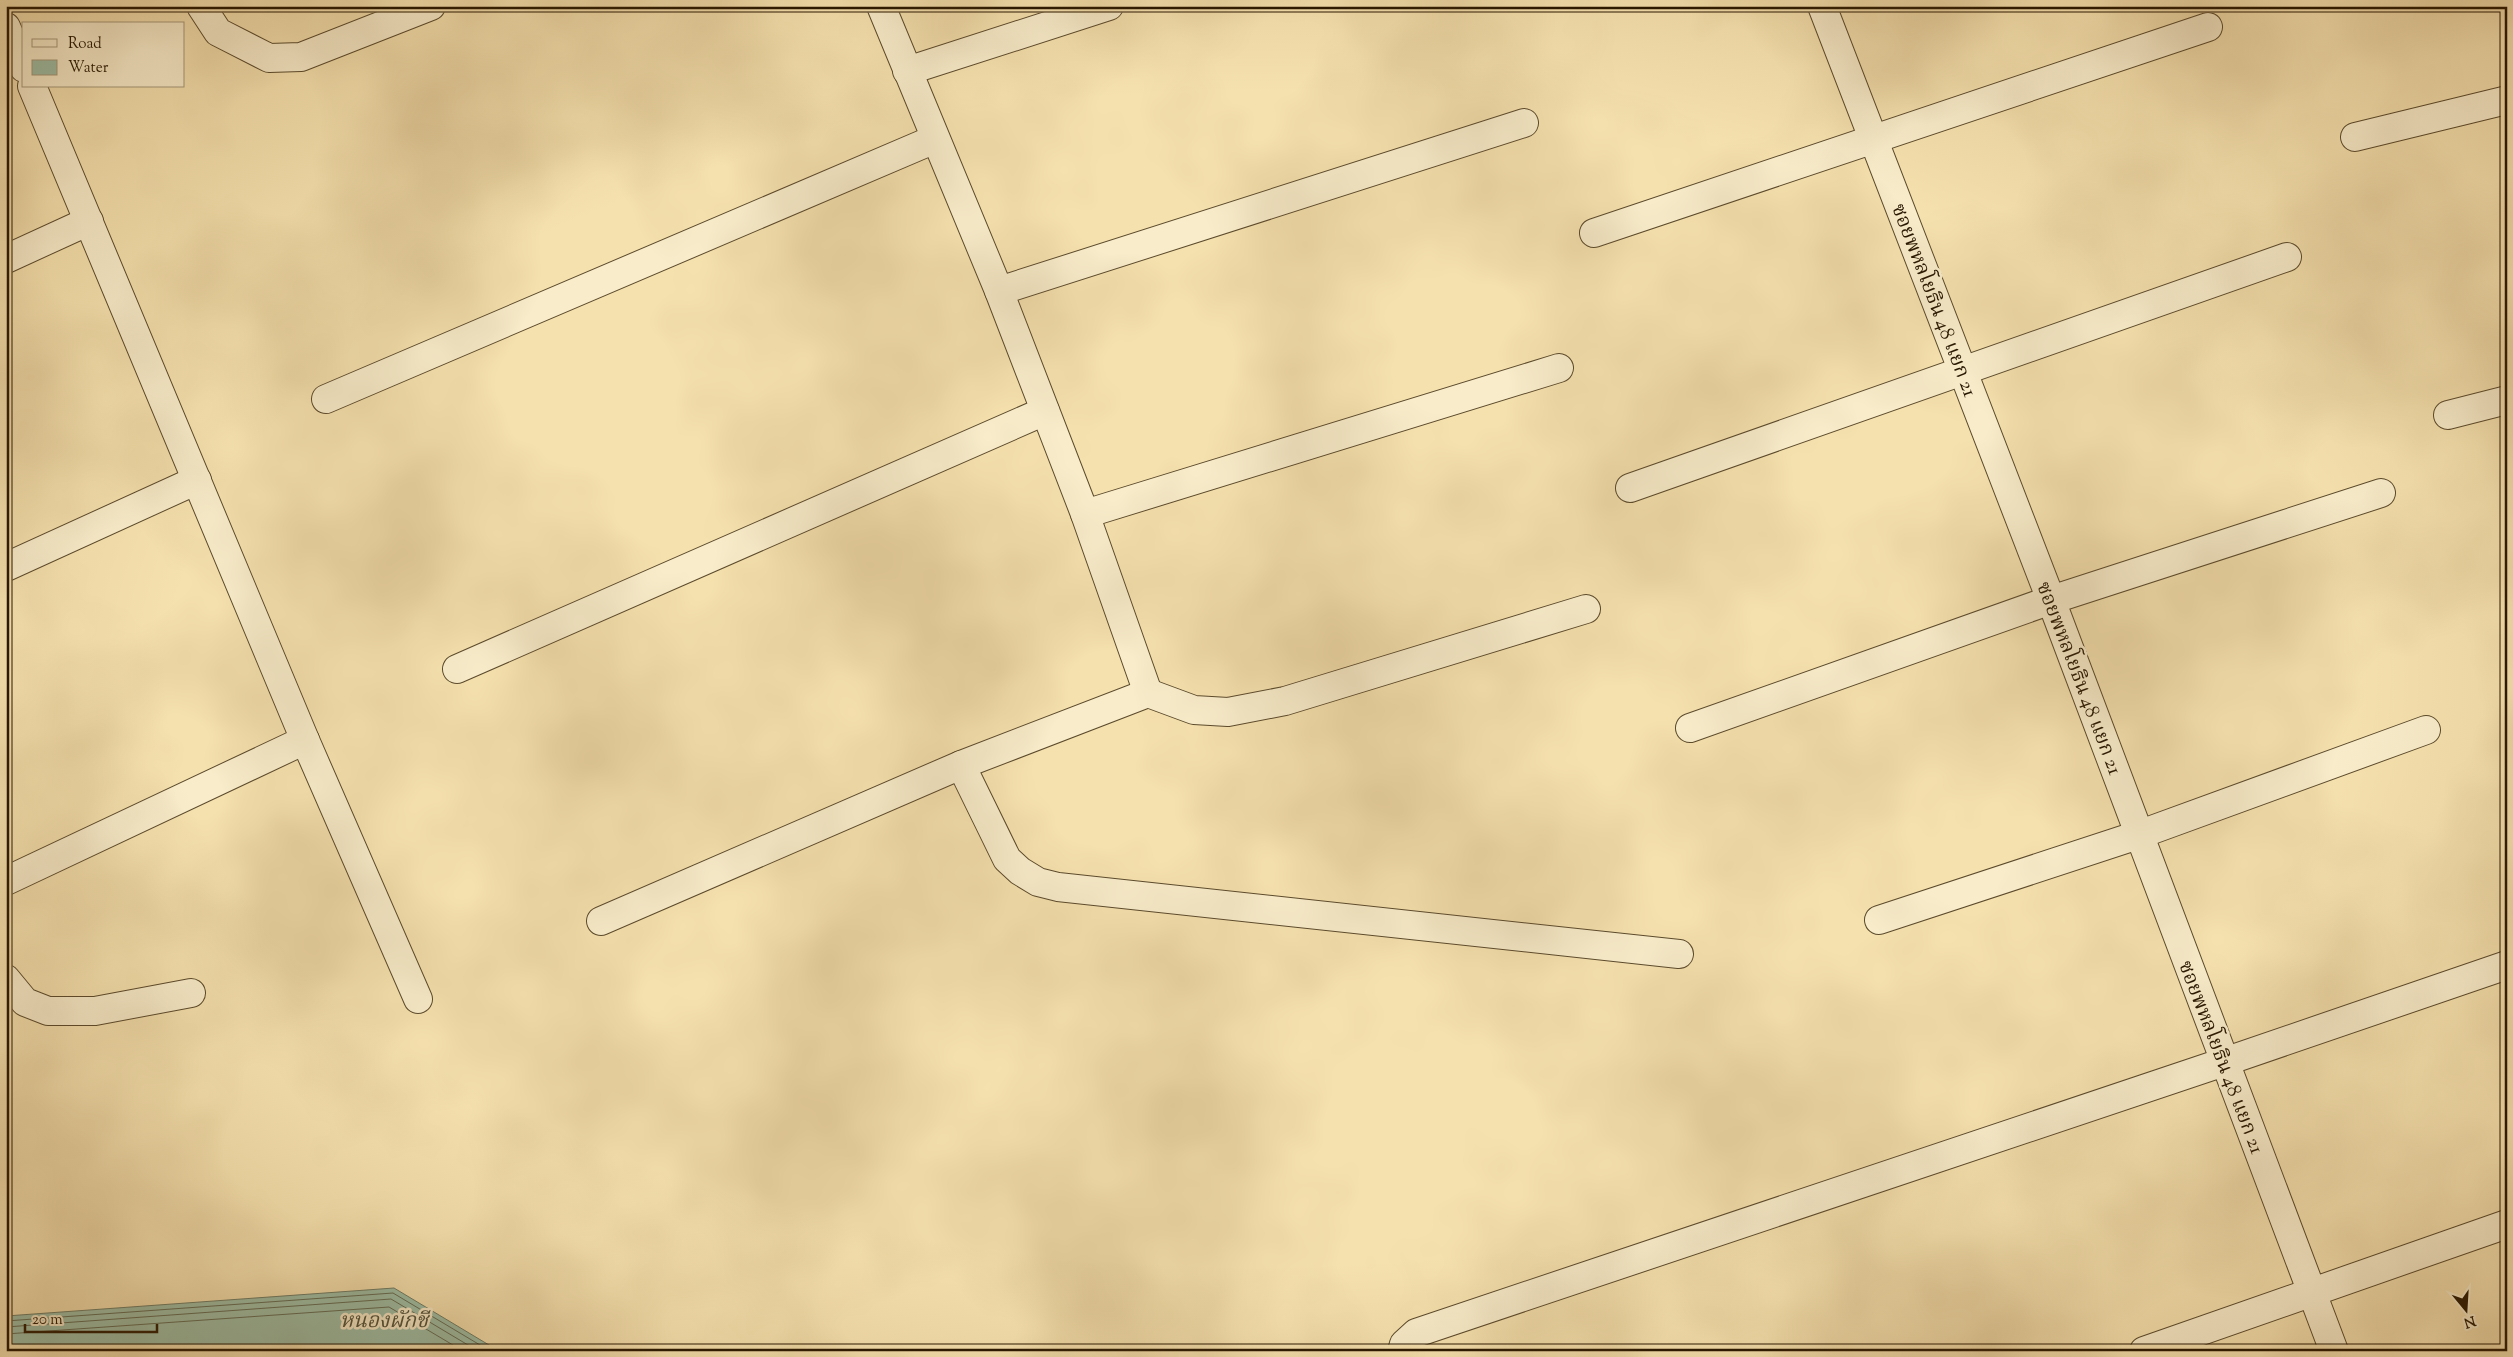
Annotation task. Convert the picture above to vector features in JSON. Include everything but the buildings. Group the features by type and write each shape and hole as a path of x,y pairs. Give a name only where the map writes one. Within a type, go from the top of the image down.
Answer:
{"street":[{"path":"201,6 218,32 269,58 301,57 430,6"},
{"path":"882,6 907,71 999,291 1085,514 1148,693"},
{"path":"907,71 1109,6"},
{"name":"ซอยพหลโยธิน 48 แยก 21","path":"1822,6 2051,600 2334,1351"},
{"path":"6,27 22,63"},
{"path":"1594,233 1872,138 2208,27"},
{"path":"33,88 305,740 418,999"},
{"path":"2355,137 2507,100"},
{"path":"999,291 1524,123"},
{"path":"326,399 935,139"},
{"path":"6,259 89,221"},
{"path":"1630,488 1962,369 2287,257"},
{"path":"1085,514 1559,368"},
{"path":"2448,415 2507,400"},
{"path":"457,669 1045,411"},
{"path":"6,567 197,480"},
{"path":"1690,728 2051,600 2381,494"},
{"path":"601,921 961,765 1148,693 1194,710 1228,712 1285,701 1586,609"},
{"path":"1879,920 2138,835 2426,730"},
{"path":"6,881 305,740"},
{"path":"961,765 1007,859 1020,871 1038,882 1058,887 1678,954"},
{"path":"1402,1351 1404,1344 1416,1333 2507,965"},
{"path":"6,979 25,1002 48,1011 95,1011 191,993"},
{"path":"2144,1351 2507,1224"}],"water":[{"name":"หนองผักชี","path":"394,1288 499,1351 6,1351 6,1316"}]}
